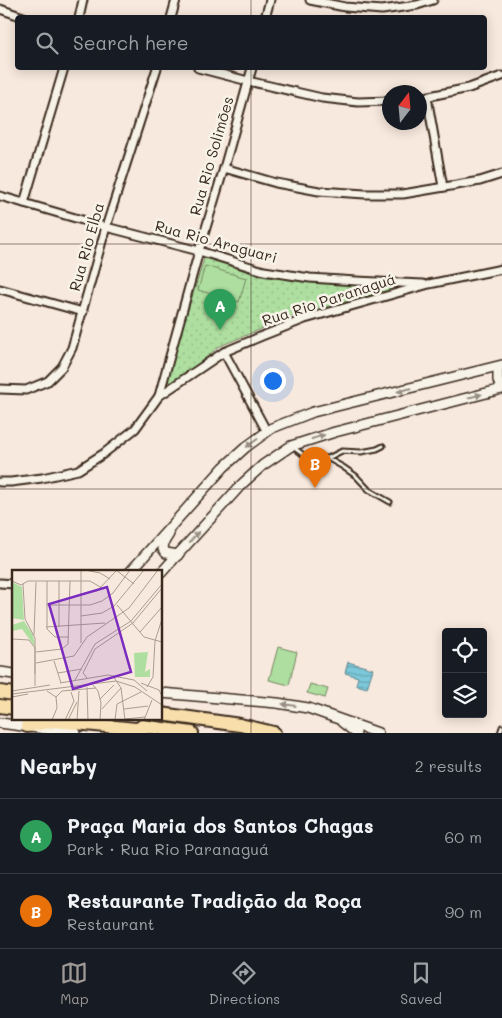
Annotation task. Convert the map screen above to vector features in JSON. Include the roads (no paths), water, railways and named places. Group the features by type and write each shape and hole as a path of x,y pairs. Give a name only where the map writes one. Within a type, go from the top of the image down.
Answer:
{"highway":[{"path":"162,714 240,725 274,733"},
{"path":"102,720 192,733"},
{"path":"27,726 55,721 136,729 150,727"}],"street":[{"path":"80,15 84,0"},
{"path":"172,15 176,0"},
{"path":"266,15 270,0"},
{"path":"310,0 345,7 382,10 417,5 432,0"},
{"path":"0,9 17,15"},
{"path":"24,203 63,70"},
{"name":"Rua Rio Elba","path":"0,389 26,390 48,381 62,367 72,348 106,227 155,70"},
{"path":"206,70 322,98 358,102 382,101"},
{"name":"Rua Rio Solimões","path":"159,396 198,251 251,70"},
{"path":"427,97 469,88 502,76"},
{"path":"427,116 443,187"},
{"path":"224,168 276,183 319,191 365,194 403,194 480,181 502,174"},
{"name":"Rua Rio Araguari","path":"0,196 264,271 310,278 429,284"},
{"name":"Rua Rio Paranaguá","path":"0,482 42,478 78,470 103,454 135,429 159,396 224,352 305,319 429,284 502,269"},
{"path":"0,289 83,312"},
{"path":"224,352 267,432"},
{"path":"132,570 224,467 246,447 272,428 313,412 500,366 498,380 501,389 335,432 291,446 263,465 242,484 162,573"},
{"path":"178,556 166,553 163,549 164,542 180,517"},
{"path":"162,693 277,703 308,708 378,733"},
{"path":"336,717 356,733"},
{"path":"0,723 76,733"}],"lane":[{"path":"291,446 305,456 327,458 343,467 356,476 370,490 390,502"},
{"path":"327,458 342,451 361,452 383,446"},
{"path":"500,733 502,727"}],"water":[{"path":"348,662 373,669 367,688 356,685 358,677 345,673"}],"place":[{"name":"Praça Maria dos Santos Chagas","path":"220,330"},
{"name":"Restaurante Tradição da Roça","path":"315,488"}]}
